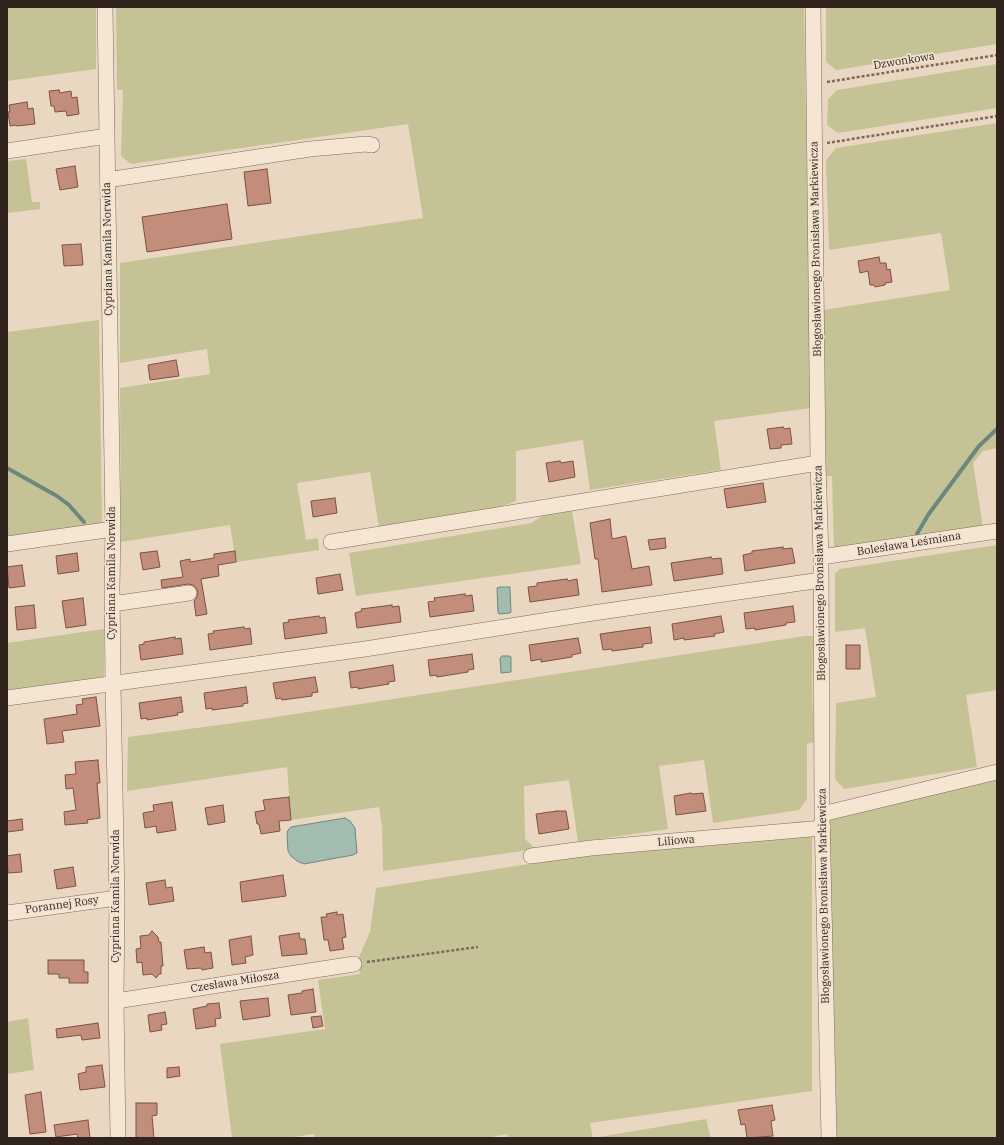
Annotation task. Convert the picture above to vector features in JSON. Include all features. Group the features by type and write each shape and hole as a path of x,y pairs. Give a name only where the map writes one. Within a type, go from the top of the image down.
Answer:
{"street":[{"name":"Cypriana Kamila Norwida","path":"105,7 113,529 112,604 117,898 116,1001 118,1138"},
{"name":"Błogosławionego Bronisława Markiewicza","path":"814,7 818,463 821,558 822,821 829,1138"},
{"path":"7,151 107,136"},
{"path":"107,180 310,149 366,144 372,145"},
{"path":"331,542 818,463"},
{"path":"7,544 113,529"},
{"name":"Bolesława Leśmiana","path":"821,558 997,531"},
{"path":"7,698 365,649 601,612 821,580"},
{"path":"112,604 189,593"},
{"name":"Liliowa","path":"531,856 822,821 997,772"},
{"name":"Porannej Rosy","path":"7,913 117,898"},
{"name":"Czesława Miłosza","path":"116,1001 354,964"}],"path":[{"name":"Dzwonkowa","path":"814,84 997,54"},
{"path":"815,144 997,116"},
{"path":"354,964 478,947"}],"shaded area":[{"path":"7,7 96,7 96,69 7,81"},
{"path":"116,7 804,7 811,408 714,421 721,470 590,490 583,440 516,451 516,501 488,511 379,528 370,472 297,483 306,540 318,538 319,550 236,562 230,525 121,542 120,388 210,374 207,349 120,363 120,263 423,218 408,124 131,164 121,156 123,90 117,90"},
{"path":"826,7 997,7 997,44 836,70 826,62"},
{"path":"997,64 997,108 838,133 827,125 828,99 837,90"},
{"path":"997,123 997,448 983,451 973,463 983,527 834,550 832,476 825,476 823,310 950,290 941,233 829,250 826,160 836,148"},
{"path":"26,159 32,202 40,202 40,209 7,213 7,161"},
{"path":"99,320 102,525 7,539 7,332"},
{"path":"572,511 581,564 356,596 349,553 532,523 543,515"},
{"path":"997,545 997,690 966,695 977,767 844,789 835,779 836,703 876,697 865,628 835,632 835,573 840,569"},
{"path":"510,587 510,613 499,614 498,612 497,588"},
{"path":"104,629 104,678 7,692 7,643"},
{"path":"813,636 812,690 814,742 807,744 807,799 799,810 713,823 704,760 659,766 668,829 578,842 569,780 524,786 525,839 536,849 383,871 382,826 379,807 291,820 287,767 127,791 128,737 249,721"},
{"path":"502,656 511,657 511,672 501,673 500,658"},
{"path":"997,778 997,1138 837,1138 831,889 827,806"},
{"path":"345,818 350,821 355,828 357,853 304,864 291,856 288,851 287,835 288,830 291,827"},
{"path":"802,821 812,827 812,1091 590,1123 593,1138 508,1138 507,1134 487,1138 315,1138 314,1134 287,1138 232,1138 220,1044 325,1029 318,980 360,974 359,957 370,932 376,888"},
{"path":"28,1018 34,1070 7,1074 7,1022"},
{"path":"706,1119 711,1138 593,1138"}],"building":[{"path":"59,90 60,93 71,91 72,98 77,97 79,114 67,116 66,111 55,112 54,106 51,106 49,91"},
{"path":"27,102 28,109 33,108 35,124 10,126 8,112 10,112 9,105"},
{"path":"75,166 78,187 60,190 56,169"},
{"path":"267,169 271,203 248,206 244,172"},
{"path":"227,204 232,239 147,252 142,217"},
{"path":"81,244 83,265 64,266 62,245"},
{"path":"879,257 880,263 886,263 887,270 890,269 892,282 875,287 874,285 870,285 868,271 860,273 858,261"},
{"path":"176,360 179,376 150,380 148,365"},
{"path":"783,427 784,429 790,428 792,444 781,445 781,448 770,449 767,429"},
{"path":"560,461 561,463 573,461 575,477 549,482 546,463"},
{"path":"763,483 766,502 727,508 724,489"},
{"path":"335,498 337,513 313,517 311,501"},
{"path":"610,519 612,539 626,536 632,569 649,566 652,585 602,592 598,559 595,559 590,523"},
{"path":"665,538 666,548 650,550 648,540"},
{"path":"783,547 783,549 792,548 795,563 745,571 743,555 752,553 752,551"},
{"path":"157,551 160,567 143,570 140,553"},
{"path":"235,551 236,562 218,565 219,576 201,579 207,614 196,616 194,601 198,592 193,585 188,584 162,588 161,580 183,577 180,561 190,559 190,562 214,558 214,554"},
{"path":"77,553 79,571 58,574 56,556"},
{"path":"711,557 712,559 721,558 723,574 674,581 671,563"},
{"path":"22,565 25,586 9,588 7,567"},
{"path":"340,574 343,590 318,594 316,578"},
{"path":"567,579 568,581 577,579 579,595 530,602 528,587 537,586 537,583"},
{"path":"465,594 465,596 472,595 474,611 430,617 428,602 435,601 434,598"},
{"path":"83,598 86,625 66,628 62,601"},
{"path":"34,605 36,628 17,630 15,607"},
{"path":"392,605 392,607 399,606 401,622 357,628 355,613 362,611 361,609"},
{"path":"793,606 795,622 755,630 755,628 746,629 744,613"},
{"path":"319,616 320,618 325,617 327,633 285,639 283,623 289,622 288,620"},
{"path":"721,616 724,632 714,634 715,636 674,640 672,624"},
{"path":"244,627 245,629 250,628 252,644 210,650 208,634 214,633 213,631"},
{"path":"650,627 652,643 643,644 643,647 612,651 612,649 603,650 600,634"},
{"path":"175,637 175,639 181,638 183,654 141,660 139,645 144,644 144,642"},
{"path":"578,638 581,653 572,655 572,657 541,662 541,659 531,661 529,645"},
{"path":"846,645 860,645 860,669 846,669"},
{"path":"472,654 474,669 468,670 468,672 437,677 437,675 430,676 428,660"},
{"path":"393,665 395,681 388,682 389,684 358,689 358,687 351,688 349,672"},
{"path":"315,677 318,692 312,693 312,696 282,700 281,698 276,699 273,683"},
{"path":"246,687 248,703 243,704 243,706 212,710 212,708 206,709 204,693"},
{"path":"96,697 100,726 62,731 64,742 47,744 44,719 77,714 76,705 83,704 82,699"},
{"path":"181,697 183,712 177,713 178,715 147,720 147,718 141,719 139,703"},
{"path":"98,760 100,783 97,783 100,818 87,820 88,823 65,825 64,812 76,810 73,788 66,789 65,775 76,774 75,762"},
{"path":"691,793 703,793 706,811 676,815 674,796"},
{"path":"289,797 291,820 279,821 280,831 261,834 259,824 257,824 255,812 265,810 263,800"},
{"path":"172,802 176,830 157,833 156,826 145,828 143,813 154,811 153,805"},
{"path":"223,805 225,822 208,825 205,808"},
{"path":"566,811 569,829 539,834 536,814"},
{"path":"22,819 23,830 7,832 7,821"},
{"path":"20,854 22,872 8,873 7,856"},
{"path":"73,867 76,886 57,889 54,870"},
{"path":"283,875 286,896 242,902 240,882"},
{"path":"165,880 166,888 172,887 174,901 149,905 146,883"},
{"path":"337,912 337,915 343,914 346,937 342,938 344,949 330,951 328,940 324,940 321,917 327,917 326,914"},
{"path":"152,931 158,937 159,942 161,942 163,966 161,966 161,974 159,974 156,978 152,974 143,975 142,962 137,963 136,949 141,948 140,936 149,935"},
{"path":"299,933 300,939 305,939 307,954 282,956 279,936"},
{"path":"251,936 253,955 245,957 246,963 232,965 229,940"},
{"path":"204,947 205,953 211,952 213,968 202,970 201,968 187,969 184,950"},
{"path":"48,960 84,960 84,972 88,972 88,983 69,983 69,978 59,978 59,974 48,974"},
{"path":"313,989 316,1012 291,1015 288,995 302,993 302,991"},
{"path":"268,998 270,1016 243,1020 240,1001"},
{"path":"219,1003 221,1018 215,1019 216,1026 196,1029 193,1009 207,1006 207,1004"},
{"path":"165,1012 167,1024 161,1025 162,1030 150,1032 148,1015"},
{"path":"321,1016 323,1026 313,1028 311,1017"},
{"path":"98,1023 100,1038 82,1040 81,1035 57,1038 56,1029"},
{"path":"102,1065 105,1087 80,1090 78,1074 86,1072 86,1067"},
{"path":"179,1067 180,1076 167,1078 167,1068"},
{"path":"41,1092 46,1132 30,1134 25,1095"},
{"path":"136,1103 157,1103 157,1115 152,1116 154,1138 136,1138"},
{"path":"772,1105 775,1120 771,1121 773,1136 747,1138 745,1124 741,1125 738,1110"},
{"path":"88,1120 90,1138 78,1138 77,1134 56,1137 54,1125"}],"waterway":[{"path":"917,534 928,515 979,446 997,429"},
{"path":"7,468 57,496 69,505 84,522"}]}
